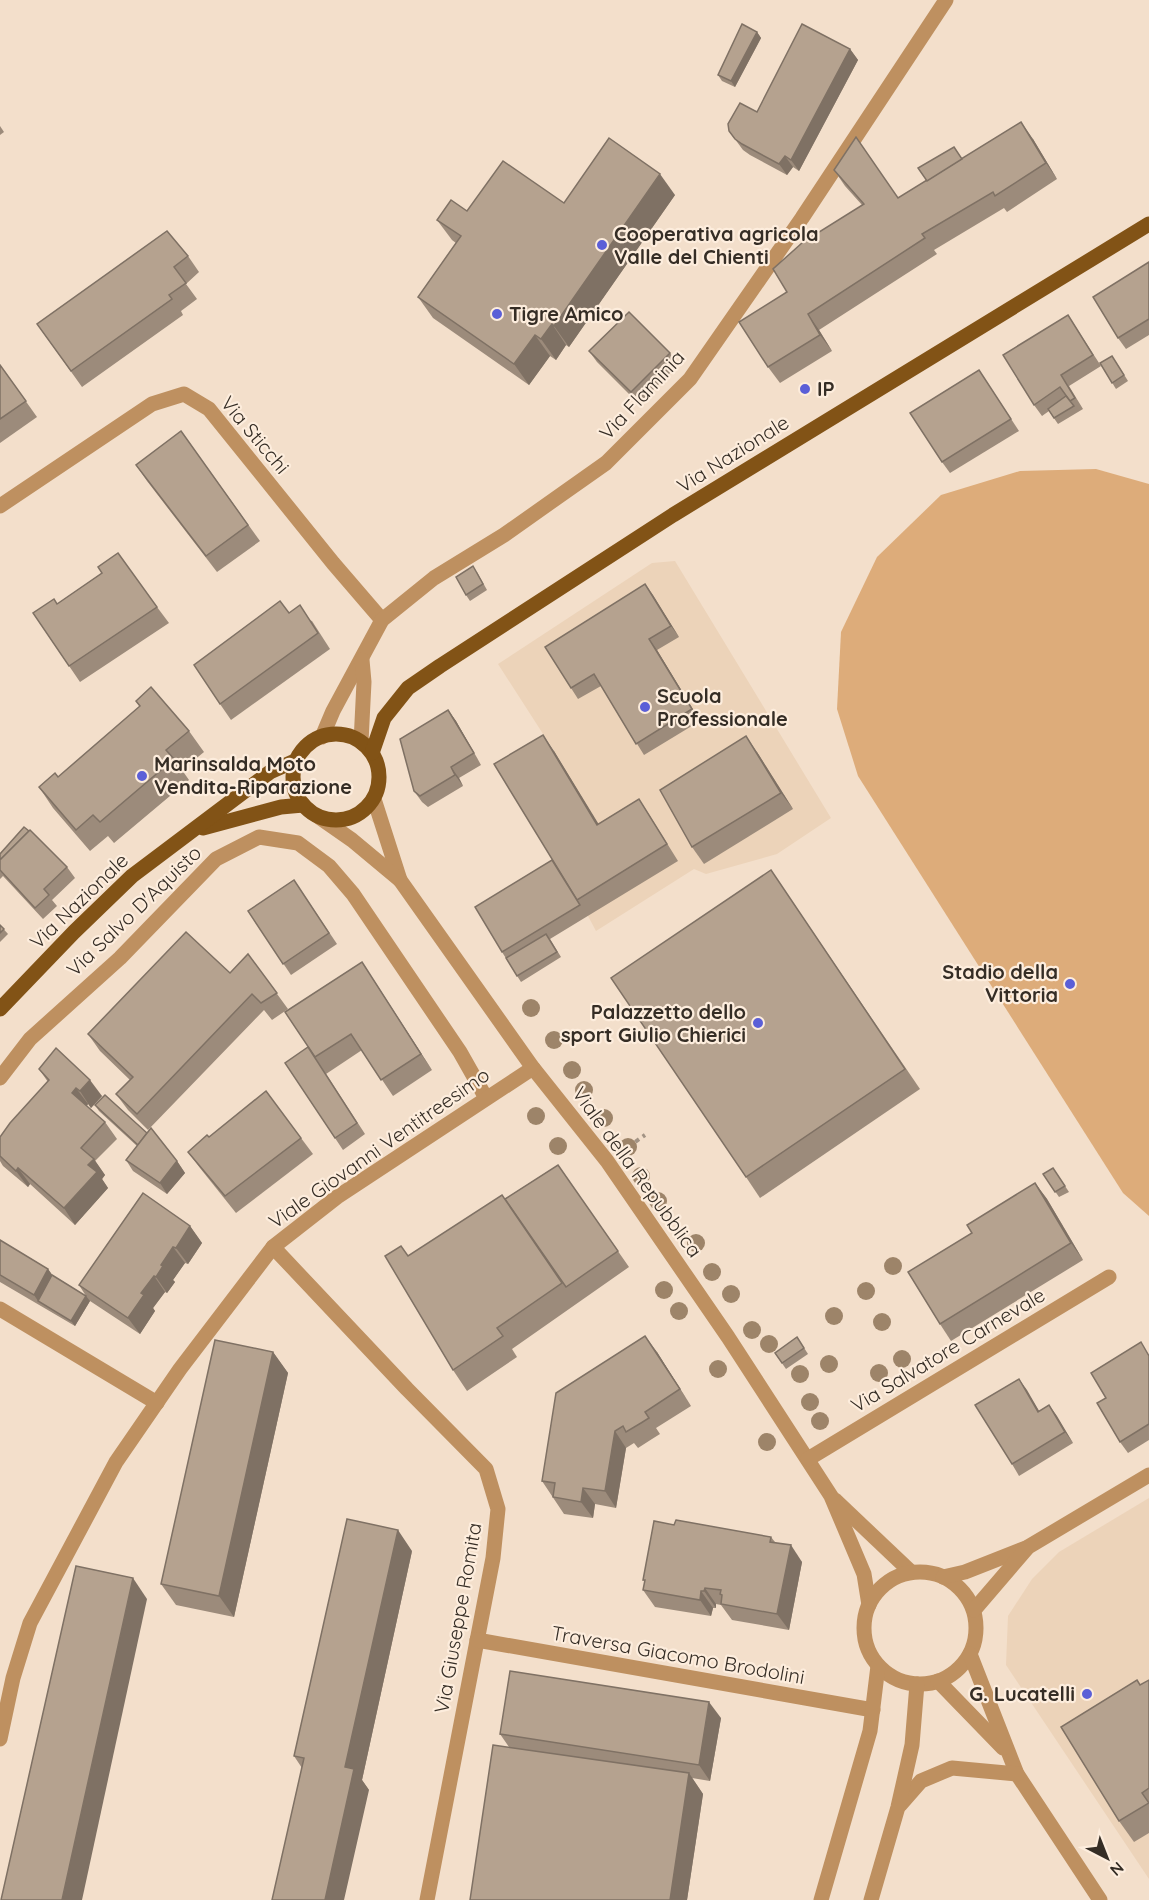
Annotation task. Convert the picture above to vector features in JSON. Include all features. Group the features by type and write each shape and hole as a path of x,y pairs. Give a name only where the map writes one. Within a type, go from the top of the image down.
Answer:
{"main road":[{"name":"Via Nazionale","path":"366,747 384,718 408,688 440,666 673,516 1149,224"},
{"path":"335,734 349,736 366,747 377,763 379,775 374,799 364,811 350,818 334,820 319,817 303,805 294,784 294,772 303,750 322,737 335,734"},
{"name":"Via Nazionale","path":"0,1009 132,876 270,772 297,760"},
{"name":"Via Nazionale","path":"195,830 281,807 303,805"}],"street":[{"name":"Via Flaminia","path":"322,737 333,711 382,620 434,578 504,535 606,463 690,379 802,218 946,0"},
{"name":"Via Sticchi","path":"0,507 152,404 184,394 209,409 382,620"},
{"name":"Via Flaminia","path":"362,660 366,747"},
{"name":"Viale della Repubblica","path":"374,799 400,880"},
{"name":"Viale della Repubblica","path":"319,817 352,840 400,880 533,1068 607,1161 728,1337 831,1496 864,1574 869,1605"},
{"name":"Via Salvo D'Aquisto","path":"0,1078 30,1039 120,958 216,859 259,837 298,843 329,866 353,894 460,1052 486,1098"},
{"name":"Viale Giovanni Ventitreesimo","path":"0,1739 13,1678 30,1623 116,1462 180,1369 273,1247 337,1197 533,1068"},
{"name":"Via Giuseppe Romita","path":"273,1247 407,1389 486,1468 498,1509 493,1558 427,1900"},
{"name":"Via Salvatore Carnevale","path":"808,1459 1109,1277"},
{"path":"0,1309 157,1403"},
{"path":"943,1577 965,1572 1028,1547 1149,1475"},
{"name":"Viale della Repubblica","path":"831,1496 911,1572"},
{"path":"974,1610 1028,1547"},
{"path":"911,1572 928,1572 943,1577 962,1591 974,1610 975,1640 970,1654 962,1666 951,1675 938,1681 916,1684 902,1682 878,1666 869,1652 864,1637 864,1621 869,1605 879,1590 894,1578 911,1572"},
{"name":"Traversa Giacomo Brodolini","path":"477,1640 873,1710"},
{"path":"970,1654 1017,1774 1100,1900"},
{"path":"821,1900 870,1731 878,1666"},
{"path":"938,1681 1007,1752"},
{"path":"871,1900 898,1807 912,1745 916,1684"},
{"path":"898,1807 921,1781 952,1768 1017,1774"}],"path":[{"path":"628,1147 645,1135"}],"shaded area":[{"name":"Stadio della Vittoria","path":"1096,469 1149,484 1149,1216 1123,1193 858,776 837,709 841,632 877,557 941,495 1020,471"},
{"name":"Scuola Professionale","path":"675,561 831,818 777,854 706,874 694,869 596,931 588,916 554,751 498,664 652,563"},
{"name":"G. Lucatelli","path":"1149,1498 1149,1879 1006,1665 1008,1616 1032,1579 1059,1552"}],"building":[{"path":"742,24 757,32 731,81 718,75"},
{"path":"802,24 850,49 791,160 785,156 779,164 735,139 729,131 728,124 740,103 757,112"},
{"path":"1021,122 1046,163 995,196 993,192 922,234 925,238 808,314 820,335 768,367 739,322 787,292 773,269 803,242 864,204 834,170 856,137 898,198"},
{"path":"609,138 660,174 554,326 552,324 541,339 535,335 514,364 418,297 461,236 437,220 451,200 467,211 503,161 564,203"},
{"path":"954,147 962,159 927,181 918,168"},
{"path":"167,231 188,256 174,267 186,283 169,295 172,299 71,371 37,324"},
{"path":"1149,262 1149,319 1118,338 1093,297"},
{"path":"629,312 670,353 631,392 589,351"},
{"path":"1068,315 1093,355 1061,375 1075,398 1070,401 1060,387 1034,405 1003,355"},
{"path":"1112,356 1124,375 1112,383 1100,363"},
{"path":"0,365 26,401 0,419"},
{"path":"979,370 1011,419 942,462 910,413"},
{"path":"1066,396 1074,406 1054,418 1048,409"},
{"path":"181,431 248,525 206,556 136,465"},
{"path":"118,553 157,607 69,666 33,613 54,599 57,604 102,573 98,567"},
{"path":"473,566 483,584 466,595 456,577"},
{"path":"645,584 671,626 649,639 692,709 636,744 594,674 571,688 545,647"},
{"path":"280,601 289,613 300,605 318,633 220,704 194,665"},
{"path":"151,687 189,731 166,750 174,759 100,822 93,815 76,830 39,787 55,773 58,777 140,706 136,701"},
{"path":"448,710 474,753 451,767 455,775 420,796 414,791 400,739"},
{"path":"543,735 597,825 639,799 667,844 577,900 494,764"},
{"path":"746,736 781,793 692,847 660,790"},
{"path":"24,827 29,831 0,860 0,854"},
{"path":"30,830 67,867 44,889 49,895 35,908 0,870 0,860"},
{"path":"552,860 580,905 502,952 475,907"},
{"name":"Palazzetto dello sport Giulio Chierici","path":"771,870 905,1069 746,1177 611,978"},
{"path":"294,880 329,933 283,964 248,911"},
{"path":"186,932 230,973 248,954 277,993 261,1003 252,994 137,1114 116,1094 133,1077 88,1034"},
{"path":"546,934 557,952 517,976 506,958"},
{"path":"362,962 421,1054 381,1080 351,1034 315,1057 285,1012"},
{"path":"308,1047 357,1123 335,1138 285,1063"},
{"path":"56,1048 90,1080 80,1091 76,1088 72,1093 105,1122 81,1148 94,1159 88,1165 97,1172 64,1208 18,1168 16,1171 0,1156 0,1137 49,1080 39,1069"},
{"path":"266,1091 301,1138 225,1196 188,1152"},
{"path":"105,1095 147,1133 138,1145 95,1105"},
{"path":"151,1128 177,1161 160,1183 126,1160"},
{"path":"558,1165 618,1251 566,1287 505,1199"},
{"path":"1053,1168 1065,1186 1055,1192 1043,1174"},
{"path":"1035,1183 1071,1243 940,1324 908,1272 972,1233 967,1225"},
{"path":"143,1193 190,1226 176,1248 173,1247 161,1265 163,1266 156,1277 154,1276 141,1293 144,1295 128,1318 79,1285"},
{"path":"502,1195 562,1283 497,1328 503,1336 453,1370 385,1256 401,1246 408,1256"},
{"path":"0,1240 48,1269 34,1295 0,1275"},
{"path":"52,1275 86,1296 71,1321 38,1301"},
{"path":"645,1336 680,1389 645,1412 649,1418 626,1432 623,1426 615,1431 605,1491 583,1488 581,1502 553,1497 555,1483 542,1481 556,1393"},
{"path":"797,1337 804,1348 782,1363 775,1353"},
{"path":"215,1340 273,1352 219,1596 161,1584"},
{"path":"1141,1342 1149,1356 1149,1424 1120,1442 1097,1403 1106,1398 1091,1373"},
{"path":"1019,1379 1038,1412 1049,1405 1065,1432 1012,1464 975,1405"},
{"path":"347,1519 398,1530 345,1767 354,1769 325,1900 272,1900 304,1758 294,1756"},
{"path":"676,1520 771,1537 770,1542 791,1545 777,1614 721,1604 721,1590 705,1588 701,1591 700,1600 643,1590 654,1521 674,1525"},
{"path":"76,1566 133,1578 62,1900 1,1900"},
{"path":"510,1671 709,1702 699,1765 500,1734"},
{"path":"1137,1680 1140,1685 1149,1680 1149,1788 1142,1793 1149,1803 1119,1821 1061,1727"},
{"path":"493,1745 689,1773 670,1900 470,1900"}],"place":[{"name":"Cooperativa agricola Valle del Chienti","path":"602,245"},
{"name":"Tigre Amico","path":"497,314"},
{"name":"IP","path":"805,389"},
{"name":"Scuola Professionale","path":"645,707"},
{"name":"Marinsalda Moto Vendita-Riparazione","path":"142,776"},
{"name":"Stadio della Vittoria","path":"1070,984"},
{"name":"Palazzetto dello sport Giulio Chierici","path":"758,1023"},
{"name":"G. Lucatelli","path":"1087,1694"}]}
